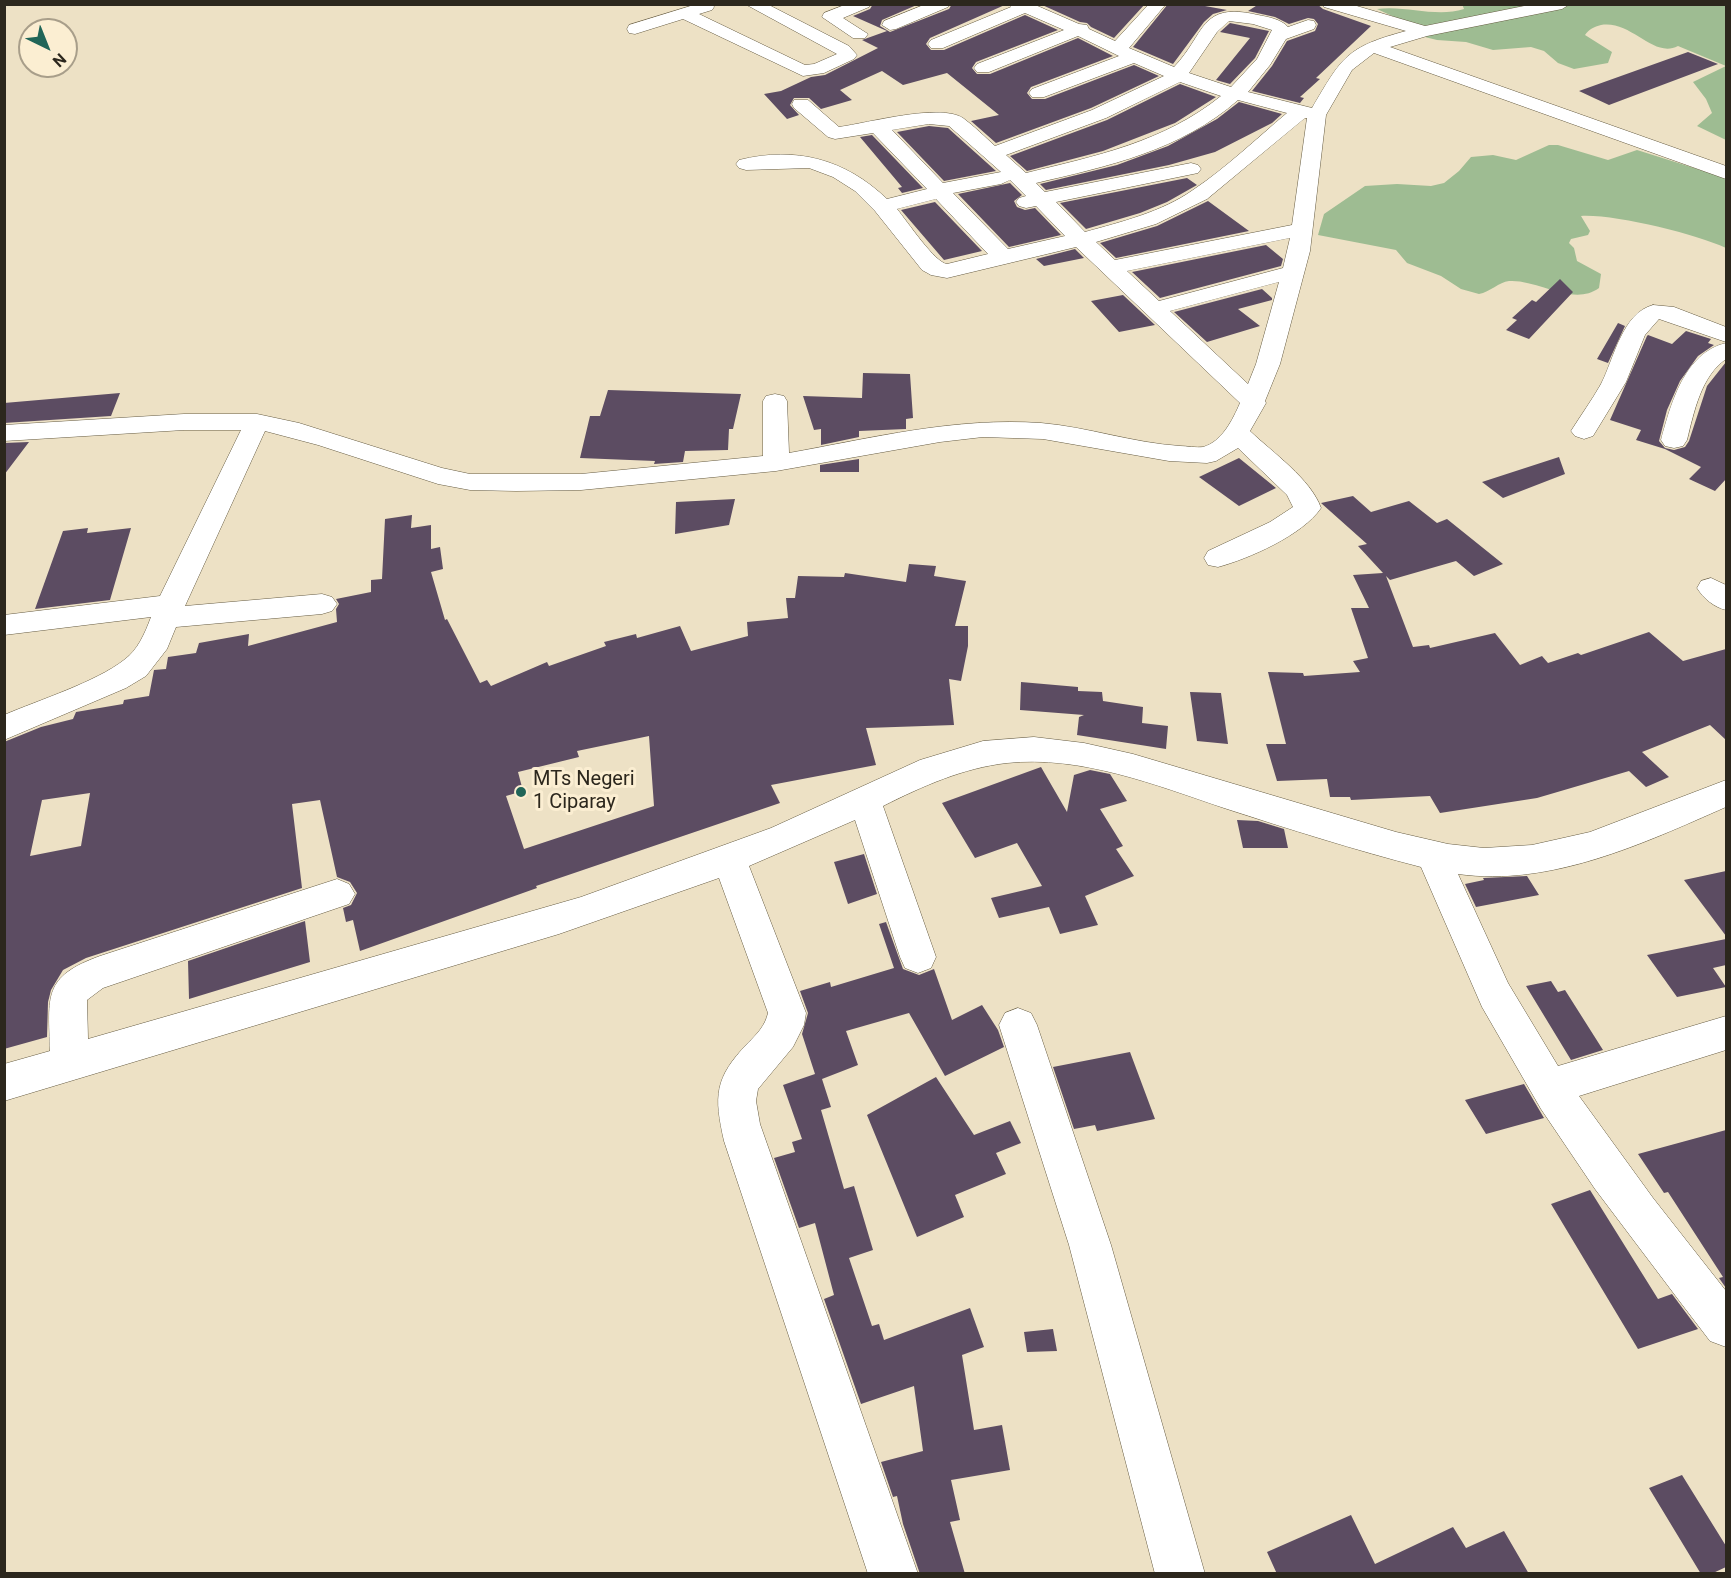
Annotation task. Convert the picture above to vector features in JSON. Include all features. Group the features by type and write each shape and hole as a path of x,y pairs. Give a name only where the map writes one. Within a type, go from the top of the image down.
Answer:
{"street":[{"path":"634,29 714,4"},
{"path":"685,14 803,71 818,69 848,55 843,50 753,4"},
{"path":"859,34 830,17 863,4"},
{"path":"890,25 942,4"},
{"path":"1038,93 1126,53 1158,4"},
{"path":"1330,4 1425,31"},
{"path":"746,164 801,162 822,164 849,177 882,206 929,264 938,270 950,270 1072,241 1176,209 1204,194 1218,180 1309,113 1345,67 1373,46 1425,31 1562,4"},
{"path":"937,44 1021,6 1073,26 1126,53 1177,75 1236,94 1309,113"},
{"path":"983,69 1073,26 1081,10"},
{"path":"882,206 941,191 1012,179 1143,149 1193,122 1236,94 1262,64 1279,36 1281,28 1276,25 1226,16 1213,26 1177,75 1082,123 993,153"},
{"path":"1279,36 1308,24"},
{"path":"1373,46 1726,172"},
{"path":"801,104 835,133 942,118 954,120 993,153 1012,179"},
{"path":"4,433 184,422 257,422 290,428 327,439 438,476 470,482 516,483 581,482 777,463 940,434 983,429 1043,431 1169,453 1201,456 1222,448 1245,418 1268,364 1302,229 1309,113"},
{"path":"942,118 1012,179 1245,418"},
{"path":"1082,123 1218,180"},
{"path":"878,127 1004,257"},
{"path":"1034,201 1191,169"},
{"path":"1111,268 1302,229"},
{"path":"1072,241 1111,268 1154,309 1245,418 1304,499 1307,508 1303,514 1288,524 1218,558"},
{"path":"1154,309 1293,272"},
{"path":"1584,431 1614,382 1634,333 1653,312 1666,312 1726,335"},
{"path":"1674,440 1685,406 1702,370 1711,357 1726,350"},
{"path":"775,401 777,463"},
{"path":"4,728 115,680 135,668 149,653 257,422"},
{"path":"4,625 167,611 322,604"},
{"path":"4,1083 600,906 807,828 937,767 975,754 1010,750 1042,750 1087,756 1137,768 1287,815 1434,857 1502,862 1552,856 1603,842 1646,827 1726,793"},
{"path":"865,801 918,957"},
{"path":"1434,857 1476,955 1505,1013 1550,1087 1595,1155 1726,1325"},
{"path":"729,859 787,1013 786,1024 781,1033 757,1058 740,1084 736,1102 738,1117 893,1574"},
{"path":"70,1063 68,997 72,989 82,980 100,972 337,894"},
{"path":"1018,1025 1090,1245 1180,1574"},
{"path":"1550,1087 1726,1033"}],"green space":[{"path":"1462,4 1726,5 1726,66 1678,46 1669,49 1660,48 1623,28 1601,25 1588,31 1585,35 1612,52 1608,63 1574,69 1558,63 1544,51 1531,47 1493,50 1466,42 1425,37 1403,21 1377,9 1443,12 1464,9"},
{"path":"1726,66 1726,140 1697,126 1712,113 1706,99 1693,82"},
{"path":"1549,145 1558,145 1608,160 1637,150 1726,178 1726,248 1655,226 1614,218 1581,216 1590,231 1588,235 1571,239 1569,243 1574,248 1577,261 1601,274 1599,288 1578,295 1509,281 1479,294 1461,289 1441,276 1407,263 1396,250 1318,235 1324,214 1365,186 1397,184 1431,186 1444,183 1471,157 1493,155 1516,160"}],"building":[{"path":"873,4 919,4 882,20 880,26 890,32 949,9 952,4 1007,4 930,38 926,44 931,50 944,50 1025,15 1058,30 976,62 972,68 977,74 990,74 1078,38 1113,56 1031,87 1027,93 1032,99 1045,99 1134,65 1159,76 1091,108 996,143 971,121 999,115 947,73 903,85 882,71 840,90 852,100 821,109 809,98 794,98 790,105 799,115 787,119 764,94 781,91 811,77 825,75 878,48 862,40 887,31 853,16 870,9"},
{"path":"1040,4 1145,4 1114,38 1087,23"},
{"path":"1168,4 1194,4 1227,10 1213,14 1204,22 1173,64 1133,47"},
{"path":"1259,4 1317,4 1323,9 1371,26 1316,78 1320,79 1300,97 1304,98 1300,103 1252,91 1272,66 1287,41 1315,31 1318,24 1314,19 1308,18 1289,24 1275,17 1248,11"},
{"path":"1230,23 1269,31 1255,58 1230,84 1216,80 1250,38 1220,32"},
{"path":"1688,52 1718,64 1609,105 1579,91"},
{"path":"1180,84 1216,97 1175,123 1103,151 1027,171 1010,156 1107,120"},
{"path":"1239,102 1282,114 1272,123 1215,152 1169,165 1046,190 1040,184 1117,165 1168,146 1217,119"},
{"path":"929,126 948,128 996,171 944,181 897,132"},
{"path":"872,135 923,188 902,193 898,188 902,187 860,137"},
{"path":"1187,178 1197,185 1167,202 1140,213 1086,229 1060,203"},
{"path":"1010,183 1022,195 1014,201 1017,207 1025,210 1035,208 1061,235 1009,247 958,194"},
{"path":"1208,201 1249,231 1116,258 1100,243 1157,226"},
{"path":"935,202 982,251 944,260 901,210"},
{"path":"1266,245 1283,259 1281,266 1160,298 1132,272"},
{"path":"1075,249 1084,258 1044,266 1036,259"},
{"path":"1560,279 1573,292 1529,339 1506,330 1517,320 1512,318 1532,300 1536,302"},
{"path":"1262,289 1272,300 1238,309 1260,326 1207,342 1174,312"},
{"path":"1123,295 1155,325 1119,332 1091,301"},
{"path":"1618,323 1625,326 1608,363 1597,359"},
{"path":"1686,331 1711,339 1708,343 1714,345 1698,356 1680,381 1667,410 1659,441 1665,448 1674,450 1685,447 1707,386 1726,362 1726,479 1715,491 1689,479 1701,467 1665,449 1636,440 1641,430 1610,420 1647,336 1672,344"},
{"path":"863,373 910,374 913,418 906,419 906,429 859,431 859,437 821,445 821,429 814,430 803,396 862,398"},
{"path":"608,390 741,394 733,429 729,429 728,450 685,451 683,462 654,464 655,461 580,458 590,416 600,416"},
{"path":"120,393 111,416 4,423 4,403"},
{"path":"29,442 4,475 4,443"},
{"path":"1559,457 1565,474 1503,498 1482,482"},
{"path":"1239,458 1276,488 1239,506 1199,477"},
{"path":"859,459 859,472 820,472 820,465"},
{"path":"1353,496 1371,512 1409,501 1437,523 1447,519 1503,564 1474,576 1456,561 1390,580 1386,576 1413,647 1429,645 1430,648 1495,633 1520,665 1542,656 1548,663 1578,653 1581,655 1649,632 1683,661 1726,649 1726,740 1710,725 1642,752 1669,777 1646,787 1629,771 1537,798 1440,813 1430,796 1351,800 1350,797 1330,797 1327,779 1277,781 1266,744 1286,744 1268,672 1303,673 1304,676 1360,672 1353,661 1368,658 1351,608 1369,608 1353,575 1383,573 1358,546 1367,544 1321,503"},
{"path":"735,499 729,525 675,534 676,502"},
{"path":"412,515 411,528 431,525 431,549 440,547 443,569 431,572 445,620 447,619 480,683 487,680 491,686 547,662 549,666 606,646 604,642 636,634 637,638 680,626 691,651 748,636 747,622 788,618 786,598 795,598 798,576 844,577 845,573 906,582 909,564 936,566 934,576 966,581 955,626 968,626 968,646 961,681 949,679 954,725 866,728 876,765 771,785 780,803 536,886 537,888 360,951 353,920 346,922 343,908 351,905 357,893 350,882 337,877 320,800 292,804 302,888 86,958 63,970 51,990 48,1002 47,1037 4,1049 4,742 41,727 73,719 76,712 123,704 124,700 149,696 154,670 166,669 168,657 196,653 199,643 249,634 248,646 337,622 336,609 339,604 336,599 371,592 371,580 382,579 385,519","holes":["649,736 654,806 524,849 506,796 523,791 518,772 579,757 577,751","90,793 81,846 30,856 42,800"]},
{"path":"88,528 87,533 131,528 110,600 35,609 63,531"},
{"path":"1021,682 1078,687 1078,691 1102,692 1103,701 1143,707 1142,723 1168,726 1166,749 1077,735 1079,717 1084,715 1020,710"},
{"path":"1190,692 1221,693 1228,744 1197,741"},
{"path":"1041,767 1067,812 1074,775 1090,770 1110,774 1127,801 1100,809 1123,846 1116,849 1134,876 1085,896 1098,925 1060,934 1049,907 999,918 991,898 1042,886 1017,843 975,858 942,803"},
{"path":"1237,820 1258,821 1284,829 1288,848 1243,848"},
{"path":"864,854 877,894 848,904 834,862"},
{"path":"1726,871 1726,936 1684,880"},
{"path":"1527,876 1539,895 1476,907 1465,884 1484,880 1483,878"},
{"path":"305,921 310,962 189,999 188,961"},
{"path":"886,922 903,969 919,975 934,969 952,1020 982,1005 998,1030 1004,1047 945,1076 909,1013 846,1031 858,1065 822,1079 831,1107 821,1110 844,1189 854,1186 873,1250 849,1258 872,1326 879,1324 884,1340 970,1308 984,1347 962,1355 974,1430 1002,1425 1010,1470 951,1480 960,1520 950,1522 965,1574 920,1574 903,1524 897,1496 893,1497 881,1462 923,1451 914,1386 861,1404 824,1299 834,1295 815,1223 799,1228 774,1158 795,1152 792,1142 802,1139 783,1085 815,1074 802,1034 808,1013 800,991 830,982 831,987 894,968 879,924"},
{"path":"1726,939 1726,965 1713,968 1726,987 1677,997 1647,955"},
{"path":"1551,981 1558,992 1565,990 1603,1050 1571,1060 1526,986"},
{"path":"1130,1052 1155,1119 1097,1131 1095,1125 1074,1129 1053,1067"},
{"path":"936,1077 974,1135 1010,1121 1021,1143 996,1153 1006,1174 955,1195 964,1217 917,1237 867,1115"},
{"path":"1524,1084 1544,1118 1486,1134 1465,1100"},
{"path":"1726,1130 1726,1288 1719,1278 1723,1277 1668,1192 1664,1193 1638,1154"},
{"path":"1590,1190 1658,1299 1672,1294 1698,1329 1638,1349 1551,1204"},
{"path":"1053,1329 1057,1351 1027,1352 1024,1332"},
{"path":"1682,1475 1726,1546 1726,1567 1711,1574 1701,1574 1649,1488"},
{"path":"1351,1515 1375,1564 1453,1527 1466,1548 1504,1531 1529,1574 1277,1574 1267,1552"}],"place":[{"name":"MTs Negeri 1 Ciparay","path":"521,792"}]}
